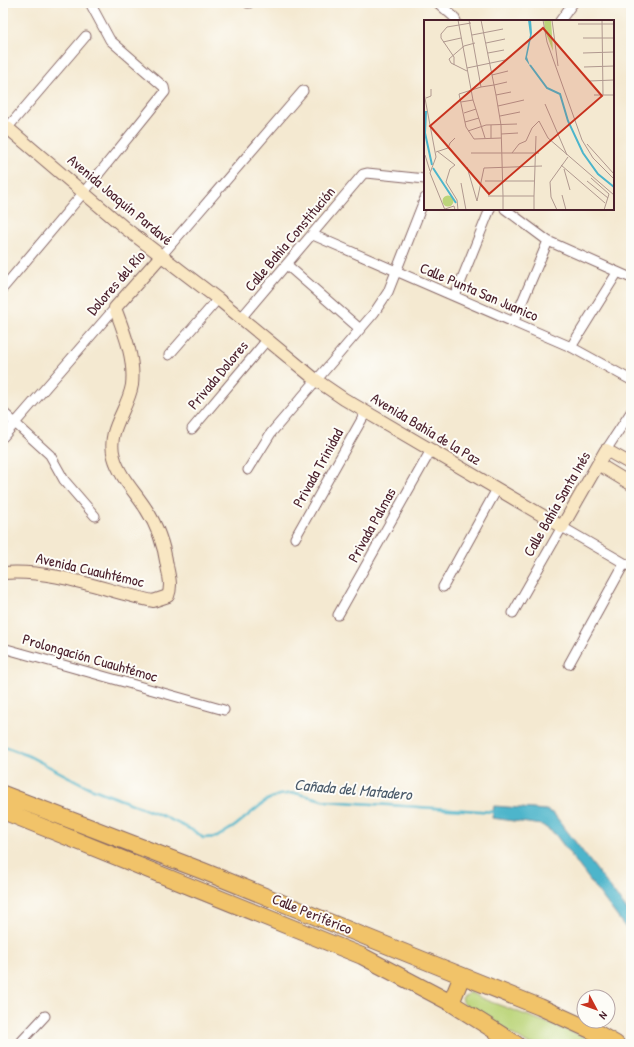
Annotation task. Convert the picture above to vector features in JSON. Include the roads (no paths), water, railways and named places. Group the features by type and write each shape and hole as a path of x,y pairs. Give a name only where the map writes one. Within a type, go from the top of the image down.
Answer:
{"highway":[{"name":"Calle Periférico","path":"3,794 204,871 540,1007 597,1033 616,1044"},
{"name":"Calle Periférico","path":"3,811 362,956 451,1003 516,1044"},
{"path":"451,1003 462,976"}],"main road":[{"name":"Avenida Joaquín Pardavé","path":"4,128 84,192 160,256 218,299"},
{"name":"Dolores del Río","path":"115,308 160,256"},
{"name":"Avenida Bahía de la Paz","path":"218,299 316,380 366,412 562,527"},
{"name":"Avenida Cuauhtémoc","path":"3,573 25,571 45,573 153,601 168,596 170,589 165,550 158,530 147,510 122,474 114,458 112,442 115,426 132,386 130,351 115,308"},
{"name":"Calle Bahía Santa Inés","path":"562,527 606,450"},
{"path":"606,450 631,464"},
{"path":"598,464 631,484"}],"street":[{"path":"3,288 164,94 164,87 110,40 90,3"},
{"path":"438,3 456,20"},
{"path":"561,20 573,3"},
{"path":"4,128 86,36"},
{"name":"Dolores del Río","path":"160,256 303,91"},
{"name":"Calle Bahía Constitución","path":"241,318 287,266 359,178 367,173 424,179"},
{"path":"248,470 271,433 382,302 396,272 424,201"},
{"path":"455,296 490,210"},
{"path":"506,210 548,241 631,278"},
{"name":"Calle Punta San Juanico","path":"313,235 396,272 514,321 571,347 631,380"},
{"path":"514,321 548,241"},
{"path":"287,266 360,329"},
{"path":"571,347 617,273"},
{"path":"169,355 218,299"},
{"name":"Dolores del Río","path":"3,437 115,308"},
{"name":"Privada Dolores","path":"192,429 267,340"},
{"path":"3,412 50,455 64,480 95,516"},
{"name":"Privada Trinidad","path":"295,538 366,412"},
{"name":"Calle Bahía Santa Inés","path":"606,450 631,412"},
{"name":"Privada Palmas","path":"338,615 431,450"},
{"path":"443,586 497,489"},
{"name":"Calle Bahía Santa Inés","path":"513,612 562,527"},
{"name":"Avenida Bahía de la Paz","path":"562,527 628,566"},
{"path":"569,664 628,566"},
{"name":"Prolongación Cuauhtémoc","path":"3,648 224,710"},
{"path":"19,1044 45,1016"}],"water":[{"path":"494,806 546,810 554,814 631,915 631,935 555,834 542,825 492,818"}],"waterway":[{"name":"Cañada del Matadero","path":"3,746 27,755 88,787 163,816 196,832 203,838 217,837 235,826 267,800 279,795 295,793 327,801 495,812"}]}
